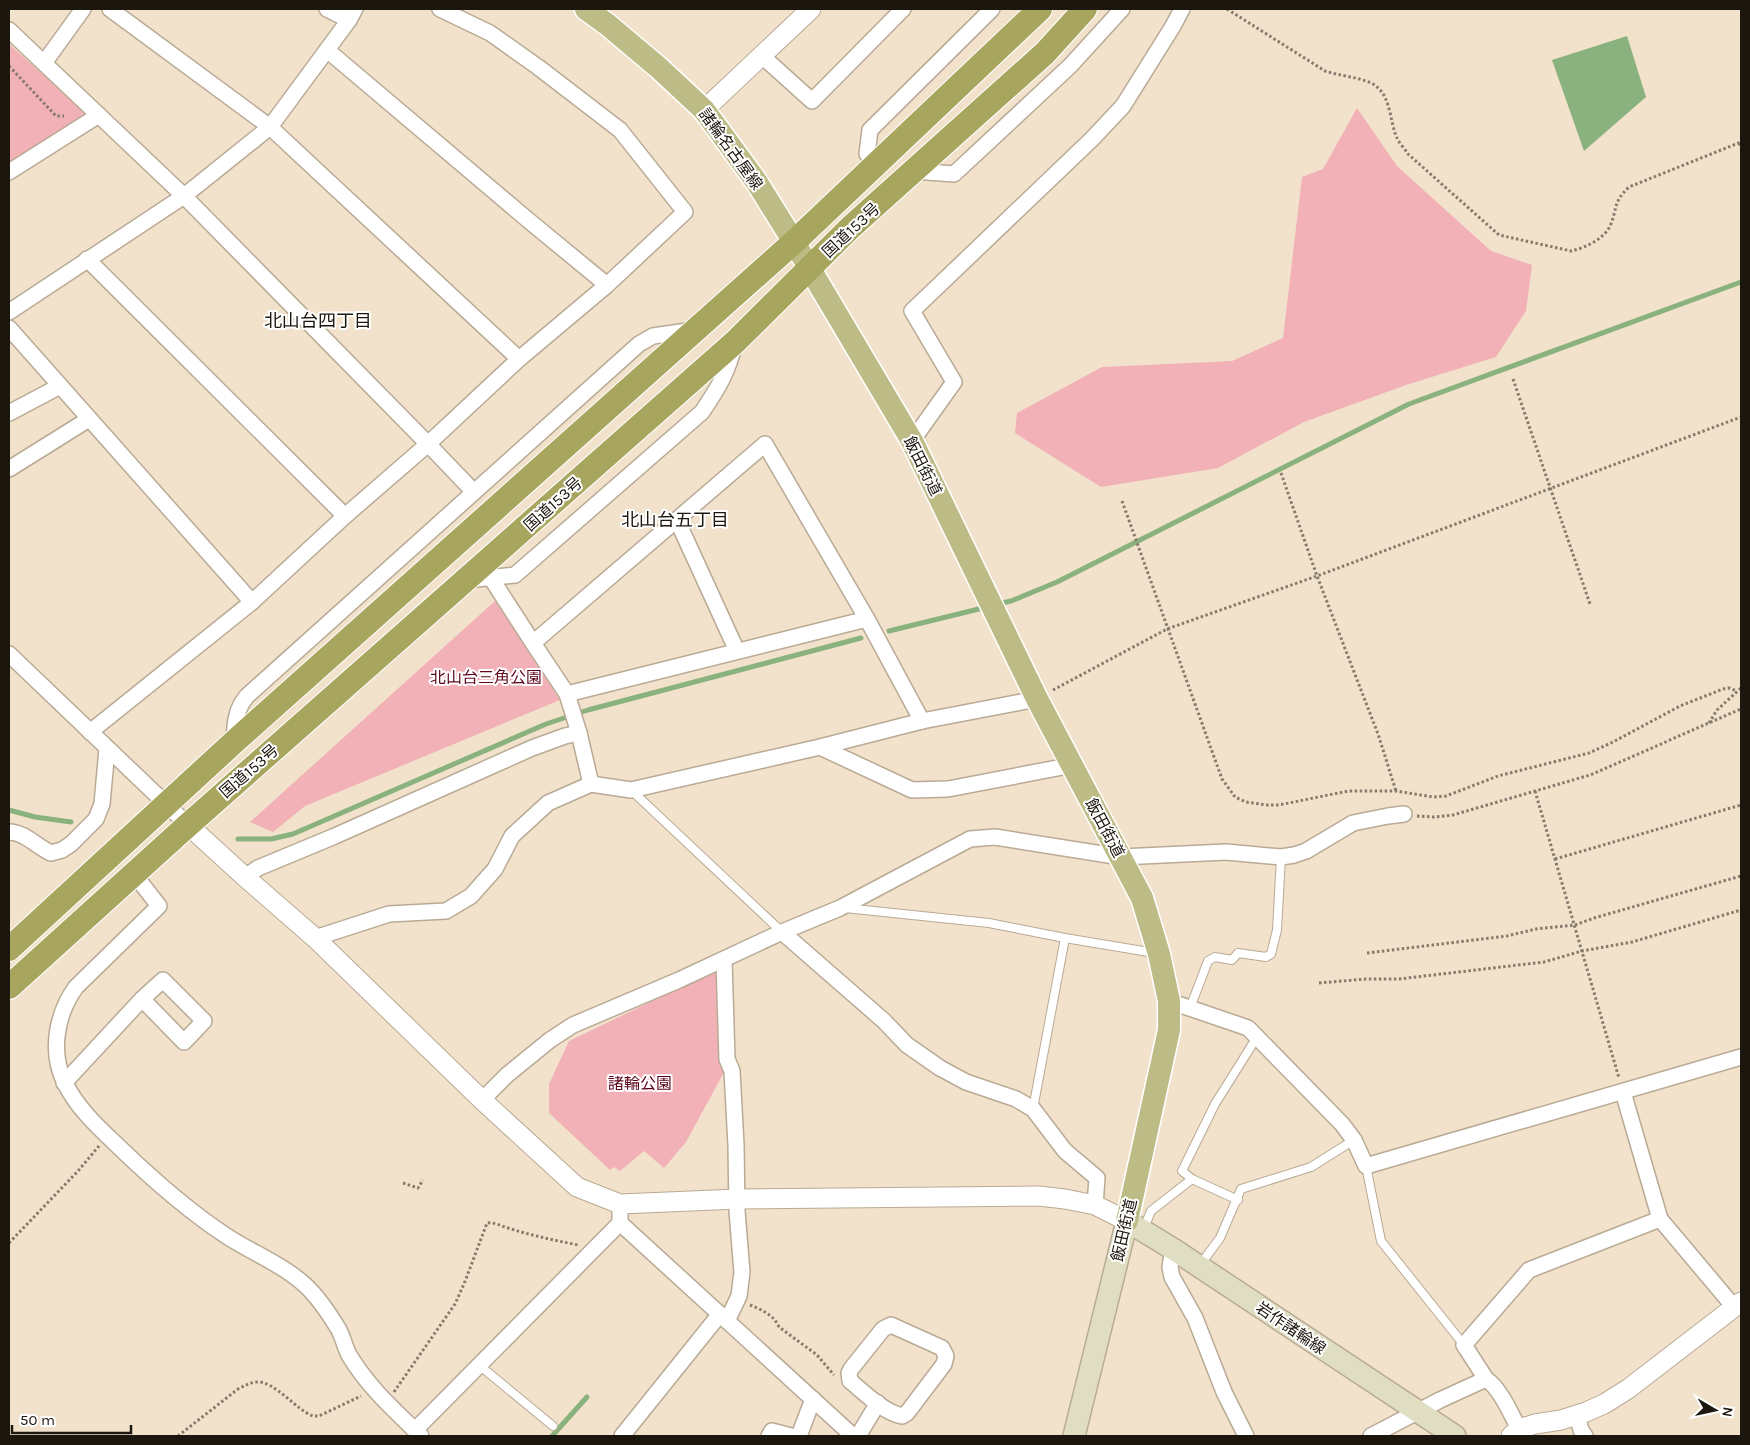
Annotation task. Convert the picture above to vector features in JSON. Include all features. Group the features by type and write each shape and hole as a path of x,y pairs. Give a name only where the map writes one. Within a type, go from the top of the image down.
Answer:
{"highway":[{"name":"国道153号","path":"9,950 234,742 794,242 1040,9"},
{"name":"国道153号","path":"9,987 188,825 735,342 851,227 1045,54 1085,9"}],"main road":[{"name":"諸輪名古屋線","path":"586,9 659,68 704,110 756,182 809,269"},
{"name":"飯田街道","path":"809,269 912,441 1037,699 1142,898 1159,954 1180,1005 1169,1030 1135,1226 1074,1436"},
{"name":"岩作諸輪線","path":"1135,1226 1199,1266 1455,1436"}],"street":[{"path":"44,64 83,9"},
{"path":"110,9 270,127 519,359"},
{"path":"9,312 184,196 270,127 328,50 352,14 327,9"},
{"path":"90,732 252,602 345,516 428,444 519,359 607,285 685,212 620,130 490,33 440,9"},
{"path":"704,110 811,9"},
{"path":"762,56 812,101 903,9"},
{"path":"876,165 867,154 870,130 992,9"},
{"path":"914,172 954,174 1070,66 1122,9"},
{"path":"912,441 954,382 912,311 1092,139 1123,106 1174,26 1182,9"},
{"path":"9,30 184,196 474,492"},
{"path":"328,50 607,285"},
{"path":"9,172 98,115"},
{"path":"87,259 345,516"},
{"path":"9,328 252,602"},
{"path":"234,742 236,714 240,703 247,696 639,344 653,336 697,330"},
{"path":"467,580 515,575 702,412 718,389 730,365 735,342"},
{"path":"9,413 60,386"},
{"path":"9,469 89,419"},
{"path":"533,643 765,444 867,619 922,721"},
{"path":"677,520 737,651"},
{"path":"491,578 568,699 578,729 591,784"},
{"path":"568,699 737,651 867,619"},
{"path":"9,654 188,825 245,878 315,938 482,1100 578,1187 620,1204 738,1199 1038,1196 1095,1205 1135,1226"},
{"path":"315,938 389,914 446,911 471,896 495,870 512,836 548,803 591,784 632,790 820,747 922,721 1037,699"},
{"path":"245,878 258,868 578,729"},
{"path":"820,747 912,790 948,788 1073,765"},
{"path":"9,832 24,836 51,853 62,850 71,844 96,819 102,804 107,749"},
{"path":"482,1100 507,1075 550,1040 573,1025 840,908 970,839 995,838 1121,857 1226,852 1281,857 1294,855 1306,850 1353,823 1404,814"},
{"path":"134,874 158,906 76,986 67,998 59,1021 57,1037 57,1053 64,1083 83,1113 138,1166 182,1203 227,1236 294,1276 306,1286 330,1316 349,1354 372,1388 418,1433 479,1365 620,1223 620,1204"},
{"path":"782,932 884,1021 906,1045 940,1068 966,1082 1016,1099 1033,1109 1065,1151 1097,1178 1095,1205"},
{"path":"622,1436 738,1300 742,1272 737,1211 732,1071 727,1059 724,960"},
{"path":"64,1083 142,1000"},
{"path":"1180,1005 1248,1028 1342,1124 1354,1140 1366,1166 1741,1057"},
{"path":"1623,1092 1660,1219 1738,1304 1628,1389 1604,1404 1577,1415 1515,1433 1503,1400 1464,1345 1529,1270 1660,1219"},
{"path":"620,1223 853,1436"},
{"path":"1173,1249 1170,1267 1172,1277 1195,1318 1224,1392 1246,1436"},
{"path":"888,1326 895,1326 942,1348 946,1356 944,1364 907,1413 902,1416 895,1415 878,1404 850,1381 849,1377 851,1369 883,1329 888,1326"},
{"path":"1371,1436 1486,1378"},
{"path":"798,1436 813,1399"},
{"path":"858,1436 878,1404"},
{"path":"1577,1415 1581,1430 1585,1436"},
{"path":"769,1436 772,1431 792,1436"}],"lane":[{"path":"632,790 782,932"},
{"path":"1180,1005 1208,961 1215,957 1232,960 1238,953 1266,957 1271,954 1277,930 1281,857"},
{"path":"840,908 989,923 1159,954"},
{"path":"1033,1109 1066,938"},
{"path":"1238,1200 1192,1180 1182,1171 1215,1104 1256,1037"},
{"path":"1199,1266 1220,1238 1238,1200 1241,1189 1310,1167 1354,1140"},
{"path":"1366,1166 1381,1241 1464,1345"},
{"path":"1135,1226 1151,1211 1192,1180"},
{"path":"479,1365 553,1426"}],"path":[{"path":"1227,9 1325,71 1364,81 1378,87 1385,98 1397,138 1408,154 1500,235 1571,251 1581,249 1608,230 1620,195 1629,187 1740,142 1741,148"},
{"path":"9,66 56,116 64,116"},
{"path":"1513,379 1590,604"},
{"path":"1037,699 1167,629 1317,576 1741,417"},
{"path":"1281,473 1317,576 1378,734 1396,791"},
{"path":"1122,501 1222,779 1235,797 1246,802 1273,805 1348,791 1396,791 1433,797 1446,796 1498,776 1589,753 1695,699 1722,689 1729,688 1736,691"},
{"path":"1709,723 1717,710 1741,688"},
{"path":"1404,814 1434,818 1453,815 1590,775 1741,709"},
{"path":"1535,791 1623,1092"},
{"path":"1555,859 1741,805"},
{"path":"1367,953 1464,942 1507,936 1536,929 1575,925 1741,876"},
{"path":"1319,983 1366,979 1398,979 1544,962 1582,951 1632,942 1741,910"},
{"path":"9,1243 78,1170 107,1136"},
{"path":"403,1183 418,1188 423,1180"},
{"path":"387,1403 455,1304 487,1223 497,1224 521,1233 587,1247 592,1251"},
{"path":"738,1300 765,1312 776,1320 779,1328 817,1355 835,1376 840,1378 849,1377"},
{"path":"178,1436 249,1383 266,1383 313,1416 319,1416 372,1388"}],"green space":[{"path":"9,44 87,114 9,165"},
{"path":"1357,108 1397,166 1491,251 1532,265 1526,311 1496,357 1406,385 1304,422 1218,468 1101,487 1015,433 1017,413 1102,367 1232,361 1283,338 1302,177 1323,169"},
{"name":"北山台三角公園","path":"495,601 560,700 305,806 273,832 250,822"},
{"name":"諸輪公園","path":"719,969 723,1074 686,1142 664,1168 644,1151 620,1171 614,1167 610,1170 549,1113 549,1084 569,1041"}],"shaded area":[{"path":"1627,36 1646,97 1584,151 1552,60"}],"waterway":[{"path":"998,604 1011,601 1057,582 1409,404 1741,282"},
{"path":"889,631 987,607"},
{"path":"238,839 271,839 293,834 546,724 588,710 861,638"},
{"path":"9,810 35,817 71,822"},
{"path":"552,1436 587,1397"}],"district":[{"name":"北山台四丁目","path":"318,321"},
{"name":"北山台五丁目","path":"675,520"}]}
